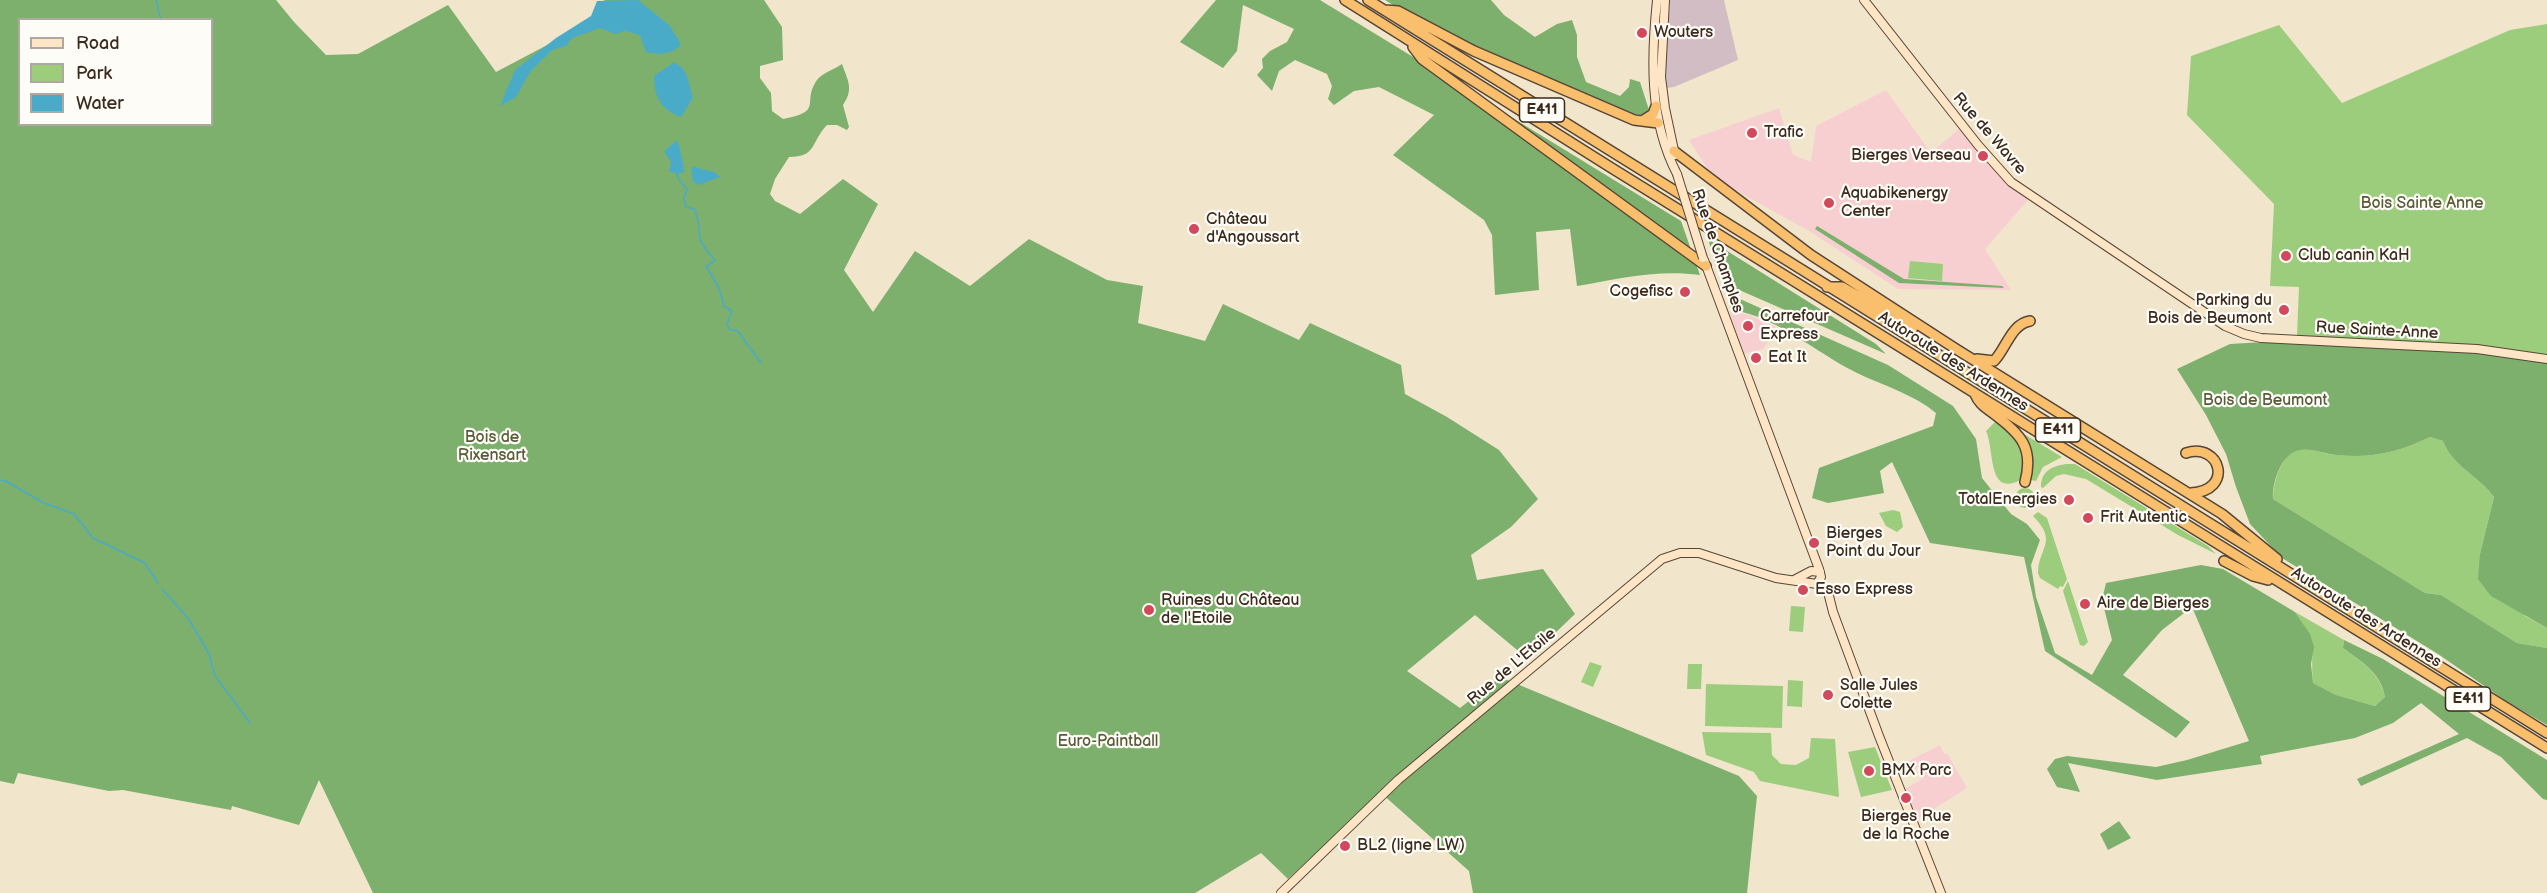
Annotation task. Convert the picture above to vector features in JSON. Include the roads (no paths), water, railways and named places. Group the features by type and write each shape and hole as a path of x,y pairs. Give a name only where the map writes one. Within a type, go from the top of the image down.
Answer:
{"highway":[{"name":"Autoroute des Ardennes","path":"1345,0 2547,748"},
{"name":"Autoroute des Ardennes","path":"1368,0 2547,733"},
{"path":"1382,10 1398,10 1474,51 1640,122 1658,123"},
{"path":"1405,39 1422,58 1705,262"},
{"path":"1640,122 1653,114 1656,106"},
{"path":"1674,151 1792,241 1956,349"},
{"path":"1677,168 1698,171"},
{"path":"1826,286 1842,287 1909,326 1972,358 2190,493 2249,535 2284,564 2289,573"},
{"path":"1972,358 1994,360 2001,354 2016,329 2030,321"},
{"path":"1975,394 1979,404 2010,427 2026,446 2029,461 2025,482"},
{"path":"2186,453 2196,450 2206,452 2214,459 2219,471 2218,479 2211,488 2203,492 2190,493"},
{"path":"2224,561 2253,576 2280,583"}],"street":[{"path":"1657,0 1656,106 1658,123 1664,129 1677,168"},
{"path":"1665,0 1658,52 1663,94 1677,168"},
{"name":"Rue de Wavre","path":"1864,0 1985,154 2011,182 2209,316"},
{"name":"Rue de Champles","path":"1677,168 1705,262 1813,556 1819,578 1827,585 1897,783 1941,893"},
{"name":"Rue Sainte-Anne","path":"2209,316 2234,330 2261,338 2477,349 2547,359"},
{"name":"Rue de L'Etoile","path":"1281,893 1398,780 1662,559 1680,553 1699,553 1776,578 1794,580 1809,575"},
{"name":"Rue de Champles","path":"1809,575 1813,556"},
{"path":"1809,575 1819,578"},
{"path":"1809,575 1819,578"}],"water":[{"path":"638,0 669,25 681,44 678,48 665,53 646,52 640,35 625,31 615,34 600,28 572,38 566,46 552,50 530,72 516,97 500,106 515,70 556,38 591,16 597,1"},
{"path":"673,63 685,72 693,98 681,117 668,111 660,102 654,84 654,76"},
{"path":"676,141 684,172 677,174 669,171 671,162 664,151"},
{"path":"694,167 714,172 720,177 698,185 693,181 691,169"}],"waterway":[{"path":"156,0 160,18"},
{"path":"677,174 687,189 684,198 686,207 694,209 696,213 701,242 715,261 706,266 719,288 724,306 732,311 727,325 730,330 737,330 761,363"},
{"path":"0,480 6,481 42,502 74,514 93,538 145,563 158,583"},
{"path":"162,589 188,618 209,654 215,676 250,723"}],"place":[{"name":"Wouters","path":"1642,33"},
{"name":"Trafic","path":"1752,133"},
{"name":"Bierges Verseau","path":"1983,156"},
{"name":"Aquabikenergy Center","path":"1829,203"},
{"name":"Château d'Angoussart","path":"1194,229"},
{"name":"Club canin KaH","path":"2286,256"},
{"name":"Cogefisc","path":"1685,292"},
{"name":"Parking du Bois de Beumont","path":"2284,310"},
{"name":"Carrefour Express","path":"1748,326"},
{"name":"Eat It","path":"1756,358"},
{"name":"TotalEnergies","path":"2069,500"},
{"name":"Frit Autentic","path":"2088,518"},
{"name":"Bierges Point du Jour","path":"1814,543"},
{"name":"Esso Express","path":"1803,590"},
{"name":"Aire de Bierges","path":"2085,604"},
{"name":"Ruines du Château de l'Etoile","path":"1149,610"},
{"name":"Salle Jules Colette","path":"1828,695"},
{"name":"BMX Parc","path":"1869,771"},
{"name":"Bierges Rue de la Roche","path":"1906,798"},
{"name":"BL2 (ligne LW)","path":"1345,846"}],"park label":[{"name":"Bois Sainte Anne","path":"2422,204"},
{"name":"Bois de Beumont","path":"2265,401"},
{"name":"Bois de Rixensart","path":"492,447"},
{"name":"Euro-Paintball","path":"1108,742"}]}
